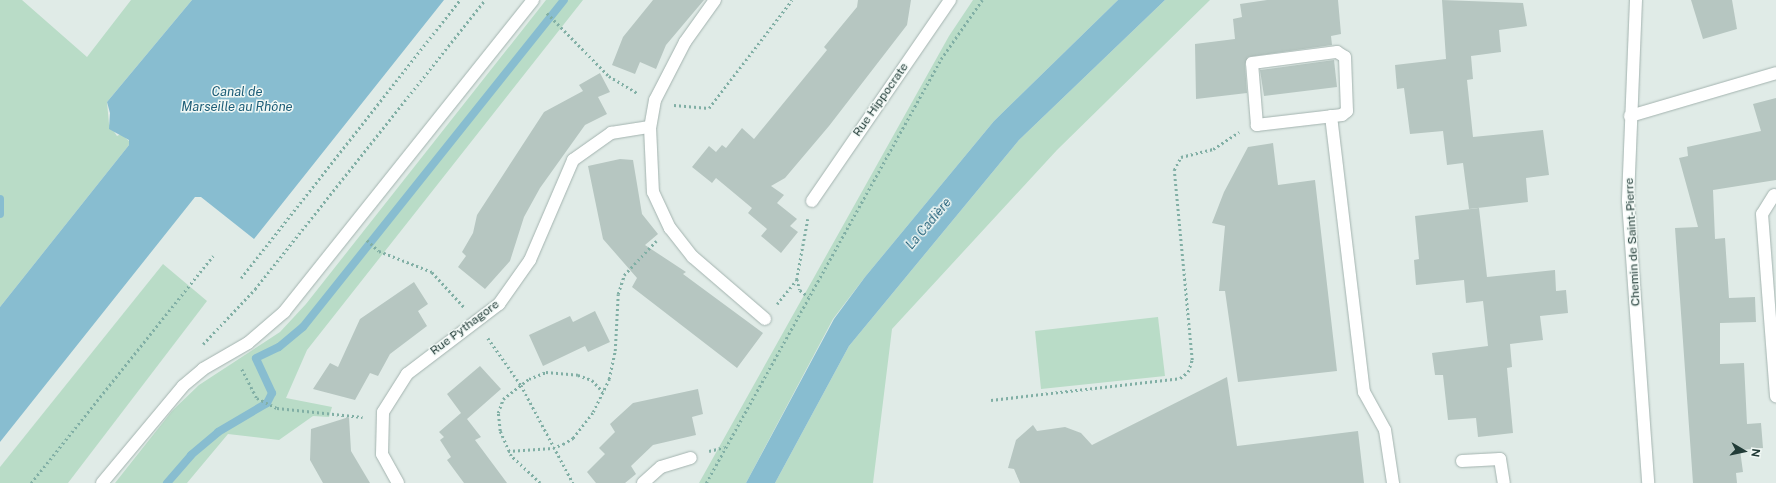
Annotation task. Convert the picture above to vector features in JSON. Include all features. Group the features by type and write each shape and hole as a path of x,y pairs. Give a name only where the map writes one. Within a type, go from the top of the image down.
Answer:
{"street":[{"path":"102,483 163,406 203,369 233,352 284,312 353,228 533,0"},
{"path":"716,0 685,42 655,100 650,127 653,192 670,228 692,257 765,319"},
{"name":"Rue Hippocrate","path":"812,201 950,0"},
{"name":"Chemin de Saint-Pierre","path":"1636,0 1630,116 1628,201 1648,483"},
{"path":"1336,52 1345,57 1350,106 1342,115 1257,125 1252,63 1336,52"},
{"path":"1630,116 1776,73"},
{"path":"1331,116 1364,392 1385,430 1393,483"},
{"name":"Rue Pythagore","path":"398,483 382,454 383,412 407,374 499,304 530,260 573,160 611,133 650,127"},
{"path":"1774,195 1762,214 1776,396"},
{"path":"643,483 661,467 692,458"},
{"path":"1462,461 1500,459 1504,483"}],"path":[{"path":"241,278 460,0"},
{"path":"200,347 264,279 485,0"},
{"path":"533,0 609,76 655,100 697,109 709,108 792,0"},
{"path":"706,483 808,297 942,59 982,0"},
{"path":"991,400 1180,378 1188,372 1192,360 1174,170 1181,157 1213,149 1257,125"},
{"path":"808,297 800,290 797,279 812,201"},
{"path":"353,228 379,251 432,272 476,320 521,384 572,483"},
{"path":"508,451 553,448 573,438 593,412 603,392 615,351 618,294 624,275 633,262 670,228"},
{"path":"31,483 185,289 213,256"},
{"path":"233,352 257,398 276,408 383,419"},
{"path":"540,483 508,451 500,431 498,413 504,400 521,384 546,372 578,375 592,380 603,392"}],"green space":[{"path":"0,0 22,0 87,57 131,0 192,0 107,102 109,124 117,136 121,134 129,141 129,145 0,307"},
{"path":"546,0 583,0 307,350 286,398 332,407 329,417 313,416 279,440 228,434 187,483 115,483 172,411 199,385 280,332 306,304"},
{"path":"973,0 1118,0 994,121 865,277 833,319 746,483 699,483 949,36"},
{"path":"1165,0 1210,0 1057,150 892,329 873,483 775,483 849,346 1019,140"},
{"path":"163,264 207,301 68,483 0,483 0,467"},
{"path":"1158,317 1165,376 1041,389 1035,331"}],"water":[{"name":"Canal de Marseille au Rhône","path":"192,0 444,0 254,239 201,197 195,197 0,442 0,307 129,145 129,140 109,129 110,113 107,102"},
{"name":"La Cadière","path":"1118,0 1165,0 1019,140 849,346 775,483 746,483 834,319 865,277 994,121"}],"building":[{"path":"653,0 704,0 666,45 656,69 640,62 635,74 612,65 623,37"},
{"path":"858,0 911,0 907,25 829,126 785,178 771,186 784,195 777,203 797,219 790,226 798,232 781,253 761,236 767,229 748,213 752,208 716,178 712,183 692,167 709,146 716,152 722,145 726,148 742,128 754,139 827,50 824,47 857,7"},
{"path":"1267,0 1338,0 1341,34 1331,36 1332,45 1248,57 1245,64 1247,93 1196,99 1195,44 1235,39 1233,19 1242,17 1240,4"},
{"path":"1442,0 1523,3 1527,26 1499,30 1501,52 1471,56 1473,79 1467,80 1473,137 1543,130 1549,175 1526,178 1528,202 1469,209 1463,163 1447,165 1443,131 1410,134 1404,88 1397,89 1395,65 1446,59"},
{"path":"1691,0 1732,0 1737,29 1703,39"},
{"path":"1334,60 1337,87 1264,96 1260,70"},
{"path":"600,73 610,92 598,97 607,114 585,125 540,188 524,217 510,261 485,289 458,267 466,256 462,252 473,233 477,215 544,112 583,91 579,85"},
{"path":"1776,98 1776,180 1713,190 1715,239 1725,238 1729,298 1755,297 1756,322 1720,323 1720,364 1744,363 1747,424 1761,423 1763,448 1740,450 1743,472 1736,473 1737,483 1693,483 1675,228 1698,227 1679,158 1688,156 1687,147 1761,131 1753,104"},
{"path":"1273,143 1278,185 1315,180 1337,371 1238,382 1225,291 1219,291 1225,226 1212,223 1224,192 1248,147"},
{"path":"620,159 633,160 642,214 658,234 645,245 686,272 683,274 763,333 737,368 632,287 637,278 603,239 588,166"},
{"path":"1479,208 1487,277 1555,270 1556,291 1566,290 1568,313 1540,316 1543,340 1510,344 1512,367 1507,368 1513,433 1478,437 1476,418 1448,420 1443,375 1435,375 1432,353 1488,346 1483,301 1466,303 1464,280 1416,285 1414,260 1419,259 1415,216"},
{"path":"414,282 428,304 418,311 427,326 390,354 378,376 370,373 355,400 313,389 330,363 338,367 360,319"},
{"path":"595,311 610,342 588,352 585,346 543,366 529,335 570,316 573,322"},
{"path":"480,366 501,389 467,419 481,437 475,440 507,483 464,483 447,460 451,457 440,440 444,437 439,432 461,413 447,394"},
{"path":"1227,377 1237,446 1358,431 1364,483 1020,483 1014,469 1008,468 1016,440 1033,425 1037,431 1065,427 1081,433 1092,445"},
{"path":"698,389 703,414 692,417 696,435 653,445 631,466 636,474 625,483 596,483 587,472 605,454 599,448 615,432 610,424 633,403"},
{"path":"349,417 351,451 370,483 323,483 310,460 311,429"}],"waterway":[{"path":"167,483 191,455 218,432 267,403 272,393 256,358 279,347 303,327 564,0"},
{"path":"0,199 0,214"}]}
